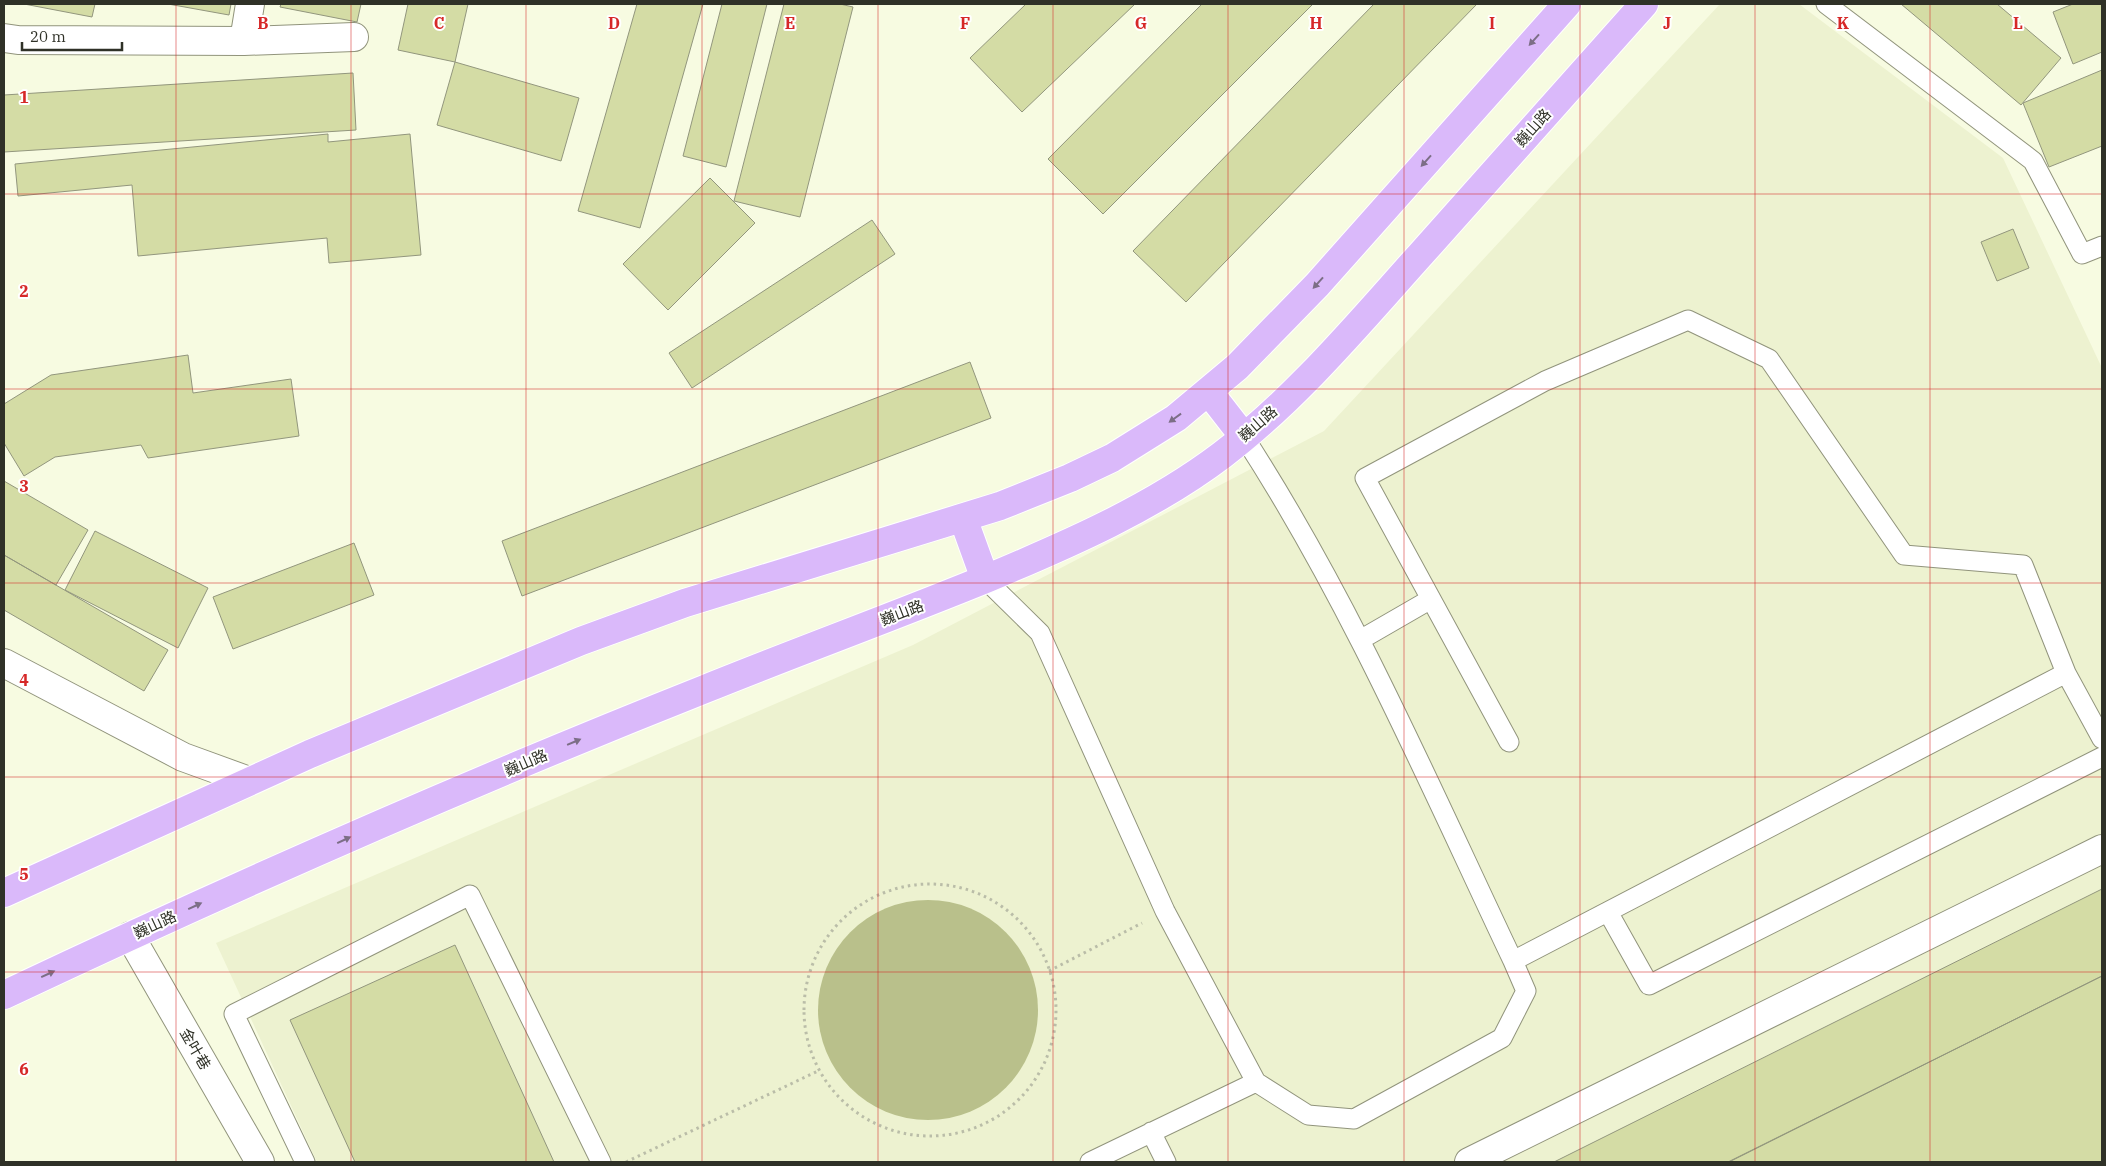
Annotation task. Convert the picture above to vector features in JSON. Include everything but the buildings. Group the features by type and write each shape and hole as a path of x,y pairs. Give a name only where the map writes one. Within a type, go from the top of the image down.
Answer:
{"highway":[{"path":"4,893 249,781 414,709 632,621 738,586 963,518 1034,493 1112,458 1176,418 1237,367 1317,285 1567,4"},
{"name":"巍山路","path":"4,995 353,836 604,730 985,579 1093,532 1182,483 1244,437 1304,382 1359,324 1644,4"},
{"path":"1209,392 1244,437"},
{"path":"963,518 985,579"}],"street":[{"path":"244,41 250,4"},
{"path":"4,38 57,41 244,41 354,37"},
{"path":"4,662 183,757 249,781"},
{"path":"1469,1162 2102,849"},
{"name":"金叶巷","path":"130,936 260,1162"}],"lane":[{"path":"1826,4 2033,161 2082,254 2102,246"},
{"path":"1509,742 1365,478 1544,381 1688,320 1769,360 1904,555 2024,565 2066,673 2102,739"},
{"path":"985,579 1040,633 1165,911 1256,1082 1308,1115 1354,1119 1502,1038 1526,991 1514,961 1360,640 1284,498 1244,437"},
{"path":"1360,640 1431,599"},
{"path":"1514,961 2066,673"},
{"path":"1608,912 1649,985 2102,756"},
{"path":"305,1162 234,1014 470,895 601,1162"},
{"path":"1090,1162 1256,1082"},
{"path":"1151,1132 1166,1162"}],"path":[{"path":"923,883 973,890 1016,916 1046,957 1049,971 1058,1006 1048,1056 1022,1097 984,1124 937,1136 890,1131 848,1108 818,1071 803,1022 808,972 833,927 874,896 923,883"},
{"path":"1049,971 1165,911"},
{"path":"626,1162 818,1071"}],"shaded area":[{"path":"1720,4 1799,4 2003,158 2102,368 2102,1162 317,1162 216,943 913,645 1324,431"},
{"path":"928,900 949,902 980,913 1006,932 1025,958 1036,989 1038,1010 1036,1031 1025,1062 1006,1088 980,1107 949,1118 928,1120 907,1118 876,1107 850,1088 831,1062 820,1031 818,1010 820,989 831,958 850,932 876,913 907,902"}]}
